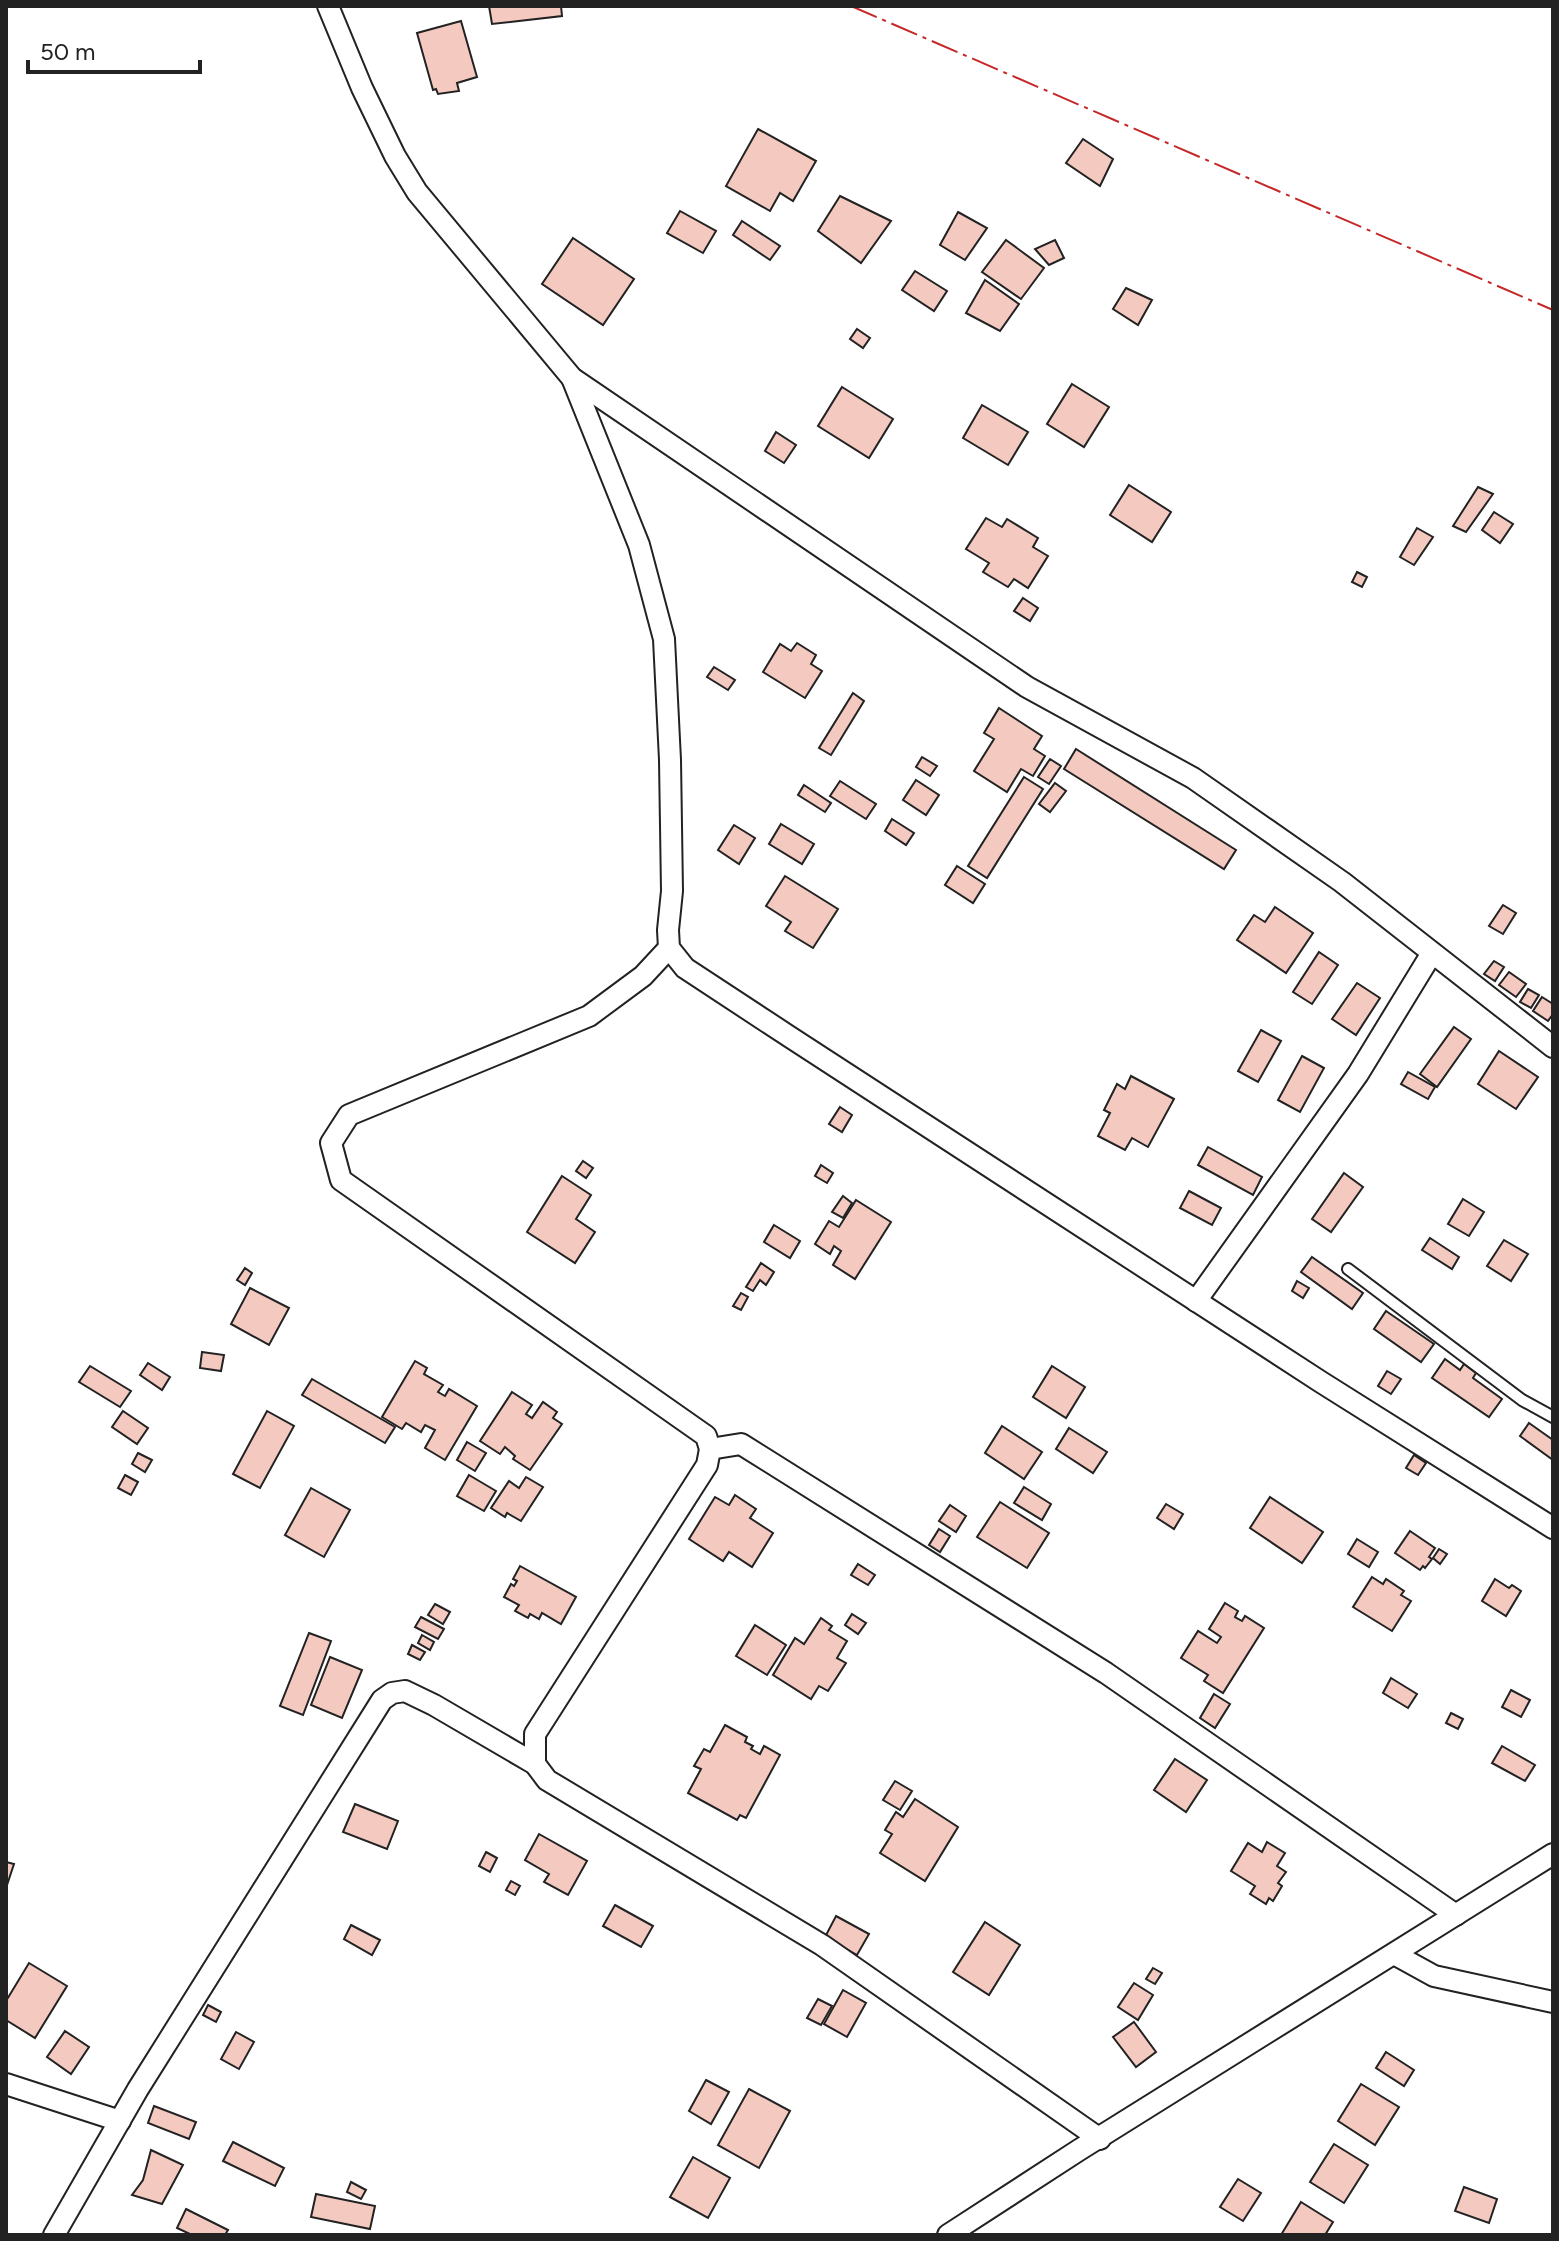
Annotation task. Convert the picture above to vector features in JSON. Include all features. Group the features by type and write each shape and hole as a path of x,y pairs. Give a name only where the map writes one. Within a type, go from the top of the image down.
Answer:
{"street":[{"path":"328,6 369,102 395,156 417,192 572,378 1027,687 1193,778 1342,882 1553,1047"},
{"path":"572,378 639,545 664,639 670,760 672,891 669,948 685,968 1196,1301 1553,1528"},
{"path":"535,1764 535,1734 707,1465 710,1449 706,1436 341,1180 331,1143 349,1115 589,1016 643,976 669,948"},
{"path":"1196,1301 1358,1074 1432,953"},
{"path":"710,1449 741,1444 1106,1673 1456,1915"},
{"path":"54,2235 120,2121 382,1700 392,1693 405,1691 535,1764 547,1780 822,1945 1100,2139"},
{"path":"948,2235 1553,1854"},
{"path":"1394,1954 1434,1976 1553,2002"},
{"path":"6,2084 120,2121"}],"lane":[{"path":"1348,1269 1522,1400 1553,1417"}],"building":[{"path":"489,6 561,6 562,16 492,24"},
{"path":"461,21 477,77 457,83 459,91 438,94 436,89 433,90 417,33"},
{"path":"758,129 816,161 793,201 780,193 770,211 726,186"},
{"path":"1083,139 1113,159 1100,186 1066,163"},
{"path":"840,196 891,221 861,263 818,231"},
{"path":"680,211 716,231 703,253 667,233"},
{"path":"958,212 987,228 965,260 940,245"},
{"path":"742,221 780,246 770,260 733,235"},
{"path":"573,238 634,279 603,325 542,284"},
{"path":"1006,240 1044,268 1021,299 982,272"},
{"path":"1055,240 1064,258 1049,265 1035,249"},
{"path":"915,271 947,291 934,311 902,290"},
{"path":"985,280 1019,304 1000,331 966,313"},
{"path":"1126,288 1152,300 1138,325 1113,309"},
{"path":"857,329 870,338 863,348 850,339"},
{"path":"1072,384 1109,407 1084,447 1047,424"},
{"path":"842,387 893,419 869,458 818,426"},
{"path":"982,405 1028,432 1008,465 963,438"},
{"path":"776,432 796,445 784,463 765,451"},
{"path":"1129,485 1171,512 1152,542 1110,515"},
{"path":"1478,487 1493,494 1466,532 1453,526"},
{"path":"1494,512 1513,524 1500,543 1482,530"},
{"path":"986,518 1002,527 1007,519 1038,538 1033,547 1048,556 1028,588 1014,579 1008,587 983,572 989,563 966,549"},
{"path":"1417,528 1433,537 1414,565 1400,557"},
{"path":"1357,572 1367,577 1362,587 1352,582"},
{"path":"1023,598 1038,608 1030,621 1014,611"},
{"path":"797,643 816,655 811,664 822,671 805,698 763,672 780,644 791,651"},
{"path":"714,667 735,680 728,690 707,677"},
{"path":"853,693 864,701 831,755 819,748"},
{"path":"999,708 1042,736 1034,749 1045,756 1033,776 1021,769 1007,792 974,771 994,739 984,733"},
{"path":"1076,749 1236,850 1224,869 1064,769"},
{"path":"922,757 937,766 930,776 916,767"},
{"path":"1050,759 1061,766 1049,784 1038,777"},
{"path":"1024,777 1043,789 987,878 968,866"},
{"path":"916,780 939,795 926,815 903,800"},
{"path":"840,781 876,804 866,819 830,796"},
{"path":"1055,783 1066,791 1050,812 1039,804"},
{"path":"804,785 831,803 825,812 798,795"},
{"path":"892,819 914,833 906,845 885,831"},
{"path":"781,824 814,844 802,864 769,844"},
{"path":"734,825 755,838 739,864 718,850"},
{"path":"957,866 985,884 973,903 945,885"},
{"path":"785,876 838,909 813,948 785,931 791,922 766,906"},
{"path":"1503,905 1516,913 1503,934 1489,926"},
{"path":"1275,907 1313,933 1286,973 1237,940 1254,915 1265,922"},
{"path":"1319,952 1338,965 1312,1004 1293,992"},
{"path":"1494,961 1504,967 1495,981 1484,974"},
{"path":"1509,972 1526,984 1516,997 1499,985"},
{"path":"1357,983 1380,998 1356,1035 1332,1019"},
{"path":"1528,989 1539,995 1531,1008 1520,1002"},
{"path":"1542,997 1553,1004 1553,1014 1548,1021 1533,1011"},
{"path":"1454,1027 1471,1039 1437,1087 1420,1074"},
{"path":"1261,1030 1281,1041 1258,1082 1238,1071"},
{"path":"1499,1051 1538,1077 1516,1109 1478,1084"},
{"path":"1302,1056 1324,1068 1300,1112 1278,1100"},
{"path":"1408,1072 1435,1087 1428,1099 1401,1084"},
{"path":"1131,1076 1174,1099 1148,1147 1132,1138 1125,1150 1098,1136 1110,1113 1104,1110 1117,1084 1125,1089"},
{"path":"840,1107 852,1115 842,1132 829,1124"},
{"path":"1208,1147 1262,1177 1253,1195 1198,1165"},
{"path":"583,1161 593,1168 586,1178 576,1171"},
{"path":"821,1165 833,1173 827,1183 815,1176"},
{"path":"1344,1173 1363,1187 1331,1232 1312,1219"},
{"path":"562,1176 591,1195 576,1219 595,1232 575,1263 527,1232"},
{"path":"1189,1191 1221,1208 1212,1225 1180,1208"},
{"path":"843,1196 852,1203 843,1218 832,1212"},
{"path":"1463,1199 1484,1212 1469,1236 1448,1224"},
{"path":"856,1200 891,1222 855,1279 833,1265 841,1251 834,1246 830,1254 815,1244 829,1221 839,1227"},
{"path":"774,1225 800,1241 790,1258 764,1242"},
{"path":"1430,1238 1459,1257 1452,1269 1422,1250"},
{"path":"1504,1240 1528,1254 1511,1281 1487,1266"},
{"path":"1312,1257 1363,1293 1352,1309 1301,1272"},
{"path":"761,1263 774,1272 766,1285 760,1280 753,1291 746,1287"},
{"path":"245,1268 252,1273 245,1285 237,1280"},
{"path":"1297,1281 1309,1288 1303,1298 1292,1291"},
{"path":"250,1288 289,1308 269,1345 231,1324"},
{"path":"741,1293 748,1297 741,1310 733,1306"},
{"path":"1386,1311 1434,1344 1421,1362 1374,1329"},
{"path":"202,1352 224,1355 221,1371 200,1368"},
{"path":"1445,1359 1460,1370 1464,1364 1476,1373 1473,1378 1502,1399 1489,1417 1432,1378"},
{"path":"415,1361 427,1368 424,1374 443,1385 438,1392 445,1396 449,1389 477,1406 445,1460 425,1448 435,1430 425,1425 421,1432 406,1423 402,1429 382,1417"},
{"path":"148,1363 170,1377 162,1390 140,1375"},
{"path":"90,1366 131,1391 120,1407 79,1382"},
{"path":"1052,1366 1085,1387 1066,1418 1033,1397"},
{"path":"1387,1371 1401,1379 1391,1394 1378,1386"},
{"path":"312,1379 395,1427 385,1443 302,1395"},
{"path":"512,1392 532,1405 526,1414 532,1418 543,1402 557,1412 553,1418 562,1424 530,1470 513,1459 515,1456 505,1447 500,1454 480,1441"},
{"path":"123,1411 148,1428 137,1444 112,1427"},
{"path":"267,1411 294,1426 260,1488 233,1474"},
{"path":"1529,1423 1553,1440 1553,1460 1520,1436"},
{"path":"1002,1426 1042,1452 1024,1479 985,1453"},
{"path":"1069,1428 1107,1452 1093,1473 1056,1449"},
{"path":"467,1442 486,1453 475,1471 457,1460"},
{"path":"138,1453 152,1460 145,1472 132,1464"},
{"path":"1414,1455 1426,1463 1418,1475 1406,1468"},
{"path":"125,1475 138,1482 131,1495 118,1488"},
{"path":"469,1475 496,1491 484,1511 457,1496"},
{"path":"526,1477 543,1487 521,1521 507,1513 505,1517 491,1508 509,1481 519,1488"},
{"path":"1024,1487 1051,1504 1042,1520 1014,1503"},
{"path":"311,1488 350,1510 324,1557 285,1535"},
{"path":"735,1495 756,1509 750,1518 773,1533 752,1567 729,1552 723,1561 689,1539 715,1497 729,1505"},
{"path":"1270,1497 1323,1532 1302,1563 1250,1528"},
{"path":"1000,1502 1049,1533 1027,1568 977,1537"},
{"path":"1166,1504 1183,1514 1174,1529 1157,1518"},
{"path":"950,1505 966,1516 956,1532 939,1521"},
{"path":"939,1529 950,1536 940,1552 929,1545"},
{"path":"1410,1531 1435,1548 1429,1557 1432,1559 1420,1570 1395,1553"},
{"path":"1357,1539 1378,1552 1369,1567 1348,1554"},
{"path":"1439,1549 1447,1554 1440,1564 1433,1558"},
{"path":"858,1564 875,1575 868,1585 851,1575"},
{"path":"520,1566 576,1597 561,1624 542,1613 539,1619 530,1614 528,1618 515,1611 519,1605 504,1597 511,1584 514,1586 517,1581 513,1579"},
{"path":"1372,1577 1383,1584 1386,1579 1404,1591 1401,1595 1411,1601 1392,1631 1353,1607"},
{"path":"1495,1579 1521,1591 1506,1616 1482,1601"},
{"path":"1225,1603 1238,1611 1235,1617 1242,1621 1245,1616 1264,1628 1223,1693 1204,1681 1208,1675 1181,1658 1198,1631 1217,1643 1221,1637 1209,1629"},
{"path":"435,1604 450,1612 443,1624 428,1615"},
{"path":"852,1614 866,1623 858,1634 845,1625"},
{"path":"421,1617 444,1629 438,1639 415,1627"},
{"path":"821,1618 832,1626 829,1630 847,1641 837,1658 846,1663 828,1691 819,1686 811,1699 773,1675 795,1638 804,1644"},
{"path":"755,1625 786,1645 767,1675 736,1656"},
{"path":"309,1633 331,1641 303,1715 280,1706"},
{"path":"422,1635 434,1642 430,1650 418,1643"},
{"path":"412,1645 425,1652 420,1660 408,1654"},
{"path":"330,1657 362,1670 342,1718 311,1705"},
{"path":"1391,1678 1417,1694 1408,1708 1383,1693"},
{"path":"1511,1690 1530,1700 1521,1717 1502,1707"},
{"path":"1214,1694 1230,1704 1215,1728 1200,1718"},
{"path":"1451,1713 1463,1719 1458,1729 1446,1723"},
{"path":"725,1725 747,1737 745,1742 760,1754 764,1746 780,1755 746,1818 740,1815 737,1820 688,1793 701,1769 694,1766 704,1749 710,1752"},
{"path":"1502,1746 1535,1765 1525,1781 1492,1763"},
{"path":"1175,1759 1207,1780 1186,1812 1154,1790"},
{"path":"895,1781 912,1791 900,1810 883,1800"},
{"path":"915,1799 958,1827 925,1881 880,1853 892,1834 885,1830 896,1812 903,1817"},
{"path":"355,1804 398,1821 387,1849 343,1832"},
{"path":"539,1834 587,1861 568,1895 544,1882 549,1874 525,1860"},
{"path":"1267,1842 1285,1853 1277,1866 1286,1872 1278,1883 1282,1886 1273,1901 1269,1898 1266,1904 1250,1894 1255,1886 1231,1871 1248,1843 1262,1852"},
{"path":"486,1852 497,1858 490,1872 479,1866"},
{"path":"6,1862 14,1864 6,1888"},
{"path":"511,1881 520,1886 515,1895 506,1890"},
{"path":"615,1905 653,1926 641,1947 603,1926"},
{"path":"836,1916 869,1934 857,1955 825,1937"},
{"path":"985,1922 1020,1945 989,1995 953,1972"},
{"path":"351,1925 380,1940 372,1955 344,1939"},
{"path":"29,1963 67,1986 35,2038 6,2020 6,2001"},
{"path":"1153,1968 1162,1973 1155,1984 1146,1979"},
{"path":"1134,1983 1153,1995 1138,2020 1118,2007"},
{"path":"843,1990 866,2003 847,2037 824,2024"},
{"path":"818,1999 832,2006 821,2025 807,2018"},
{"path":"208,2005 221,2012 216,2022 203,2015"},
{"path":"1134,2022 1156,2052 1136,2067 1113,2037"},
{"path":"65,2031 89,2047 71,2074 47,2057"},
{"path":"236,2032 254,2042 239,2069 221,2059"},
{"path":"1386,2052 1414,2070 1404,2086 1376,2068"},
{"path":"706,2080 729,2092 711,2124 689,2111"},
{"path":"1361,2084 1399,2107 1375,2145 1338,2121"},
{"path":"749,2089 790,2111 759,2168 718,2145"},
{"path":"154,2106 196,2122 189,2139 148,2123"},
{"path":"233,2142 284,2168 275,2186 223,2161"},
{"path":"1334,2144 1368,2165 1344,2203 1310,2182"},
{"path":"151,2150 183,2165 162,2204 132,2195 143,2180"},
{"path":"693,2157 730,2178 708,2218 670,2197"},
{"path":"1238,2179 1261,2193 1243,2221 1220,2207"},
{"path":"351,2182 366,2190 361,2199 347,2192"},
{"path":"1464,2187 1497,2199 1489,2223 1455,2211"},
{"path":"316,2194 375,2206 370,2229 311,2217"},
{"path":"1301,2202 1333,2222 1325,2235 1281,2235"},
{"path":"186,2209 228,2230 225,2235 192,2235 177,2228"}],"power":[{"path":"851,6 1553,310"}]}
